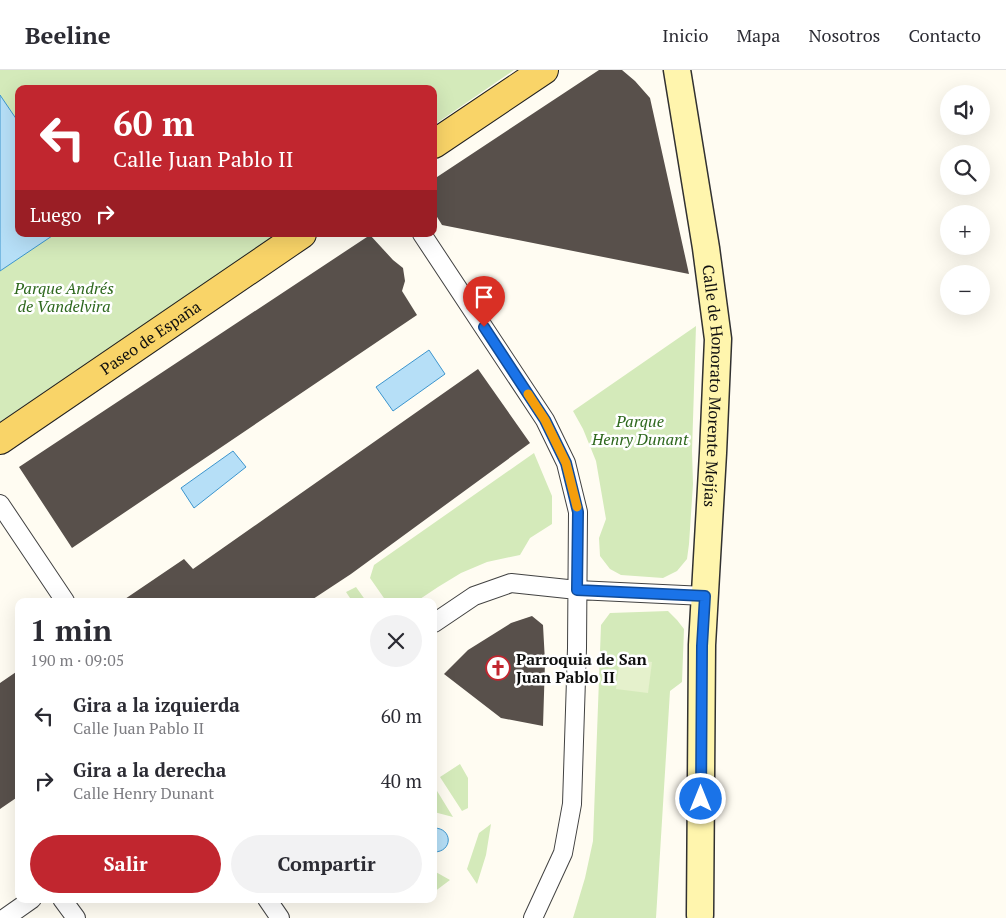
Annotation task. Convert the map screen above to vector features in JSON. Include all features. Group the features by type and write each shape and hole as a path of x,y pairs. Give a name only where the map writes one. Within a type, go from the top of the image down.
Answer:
{"main road":[{"path":"437,142 544,70"},
{"name":"Paseo de España","path":"0,440 298,237"}],"street":[{"name":"Calle de Honorato Morente Mejías","path":"677,70 706,248 718,339 702,646 700,915"},
{"path":"424,237 545,420 566,463 578,512 577,648 572,804 563,853 533,918"},
{"path":"0,504 63,598"},
{"path":"437,622 474,596 511,584 577,590 705,596"},
{"path":"5,918 26,903"},
{"path":"65,903 76,918"},
{"path":"270,903 280,918"}],"green space":[{"name":"Parque Andrés de Vandelvira","path":"0,70 514,70 437,123 437,85 15,85 15,237 273,237 0,422"},
{"name":"Parque Henry Dunant","path":"696,326 692,451 693,484 687,559 677,571 663,578 621,575 610,569 600,556 599,538 606,519 596,461 583,429 573,411"},
{"path":"534,453 552,496 552,524 530,538 520,555 487,562 461,573 422,598 384,598 370,578 374,565"},
{"path":"356,587 364,598 350,598 346,592"},
{"path":"668,611 684,629 682,682 670,691 656,918 573,918 585,878 593,841 601,625 610,613"},
{"path":"620,658 652,662 648,693 616,689"},
{"path":"460,764 468,778 468,808 462,811 440,777"},
{"path":"437,791 453,817 437,813"},
{"path":"491,824 486,855 477,884 467,869 479,833"},
{"path":"437,873 450,880 437,890"}],"water":[{"path":"0,95 15,117 15,237 51,237 0,271"},
{"path":"429,350 445,374 393,411 376,387"},
{"path":"233,451 246,467 194,508 181,488"},
{"path":"437,828 445,832 448,840 445,848 437,852"}],"building":[{"path":"599,70 622,70 650,98 689,274 442,225 437,217 437,177"},
{"path":"367,237 372,237 403,268 405,281 402,291 417,315 72,548 19,467"},
{"path":"478,369 530,443 351,574 315,598 126,598 184,559 193,569"},
{"name":"Parroquia de San Juan Pablo II","path":"532,616 543,625 545,662 543,726 501,718 444,674 468,650 511,623"},
{"path":"15,673 15,799 0,809 0,683"}],"slow traffic":[{"path":"528,394 545,420 566,463 577,507"}],"place":[{"name":"Parroquia de San Juan Pablo II","path":"498,668"}],"route":[{"path":"484,327 545,420 566,463 578,512 577,590 705,596 702,646 701,799"}]}
